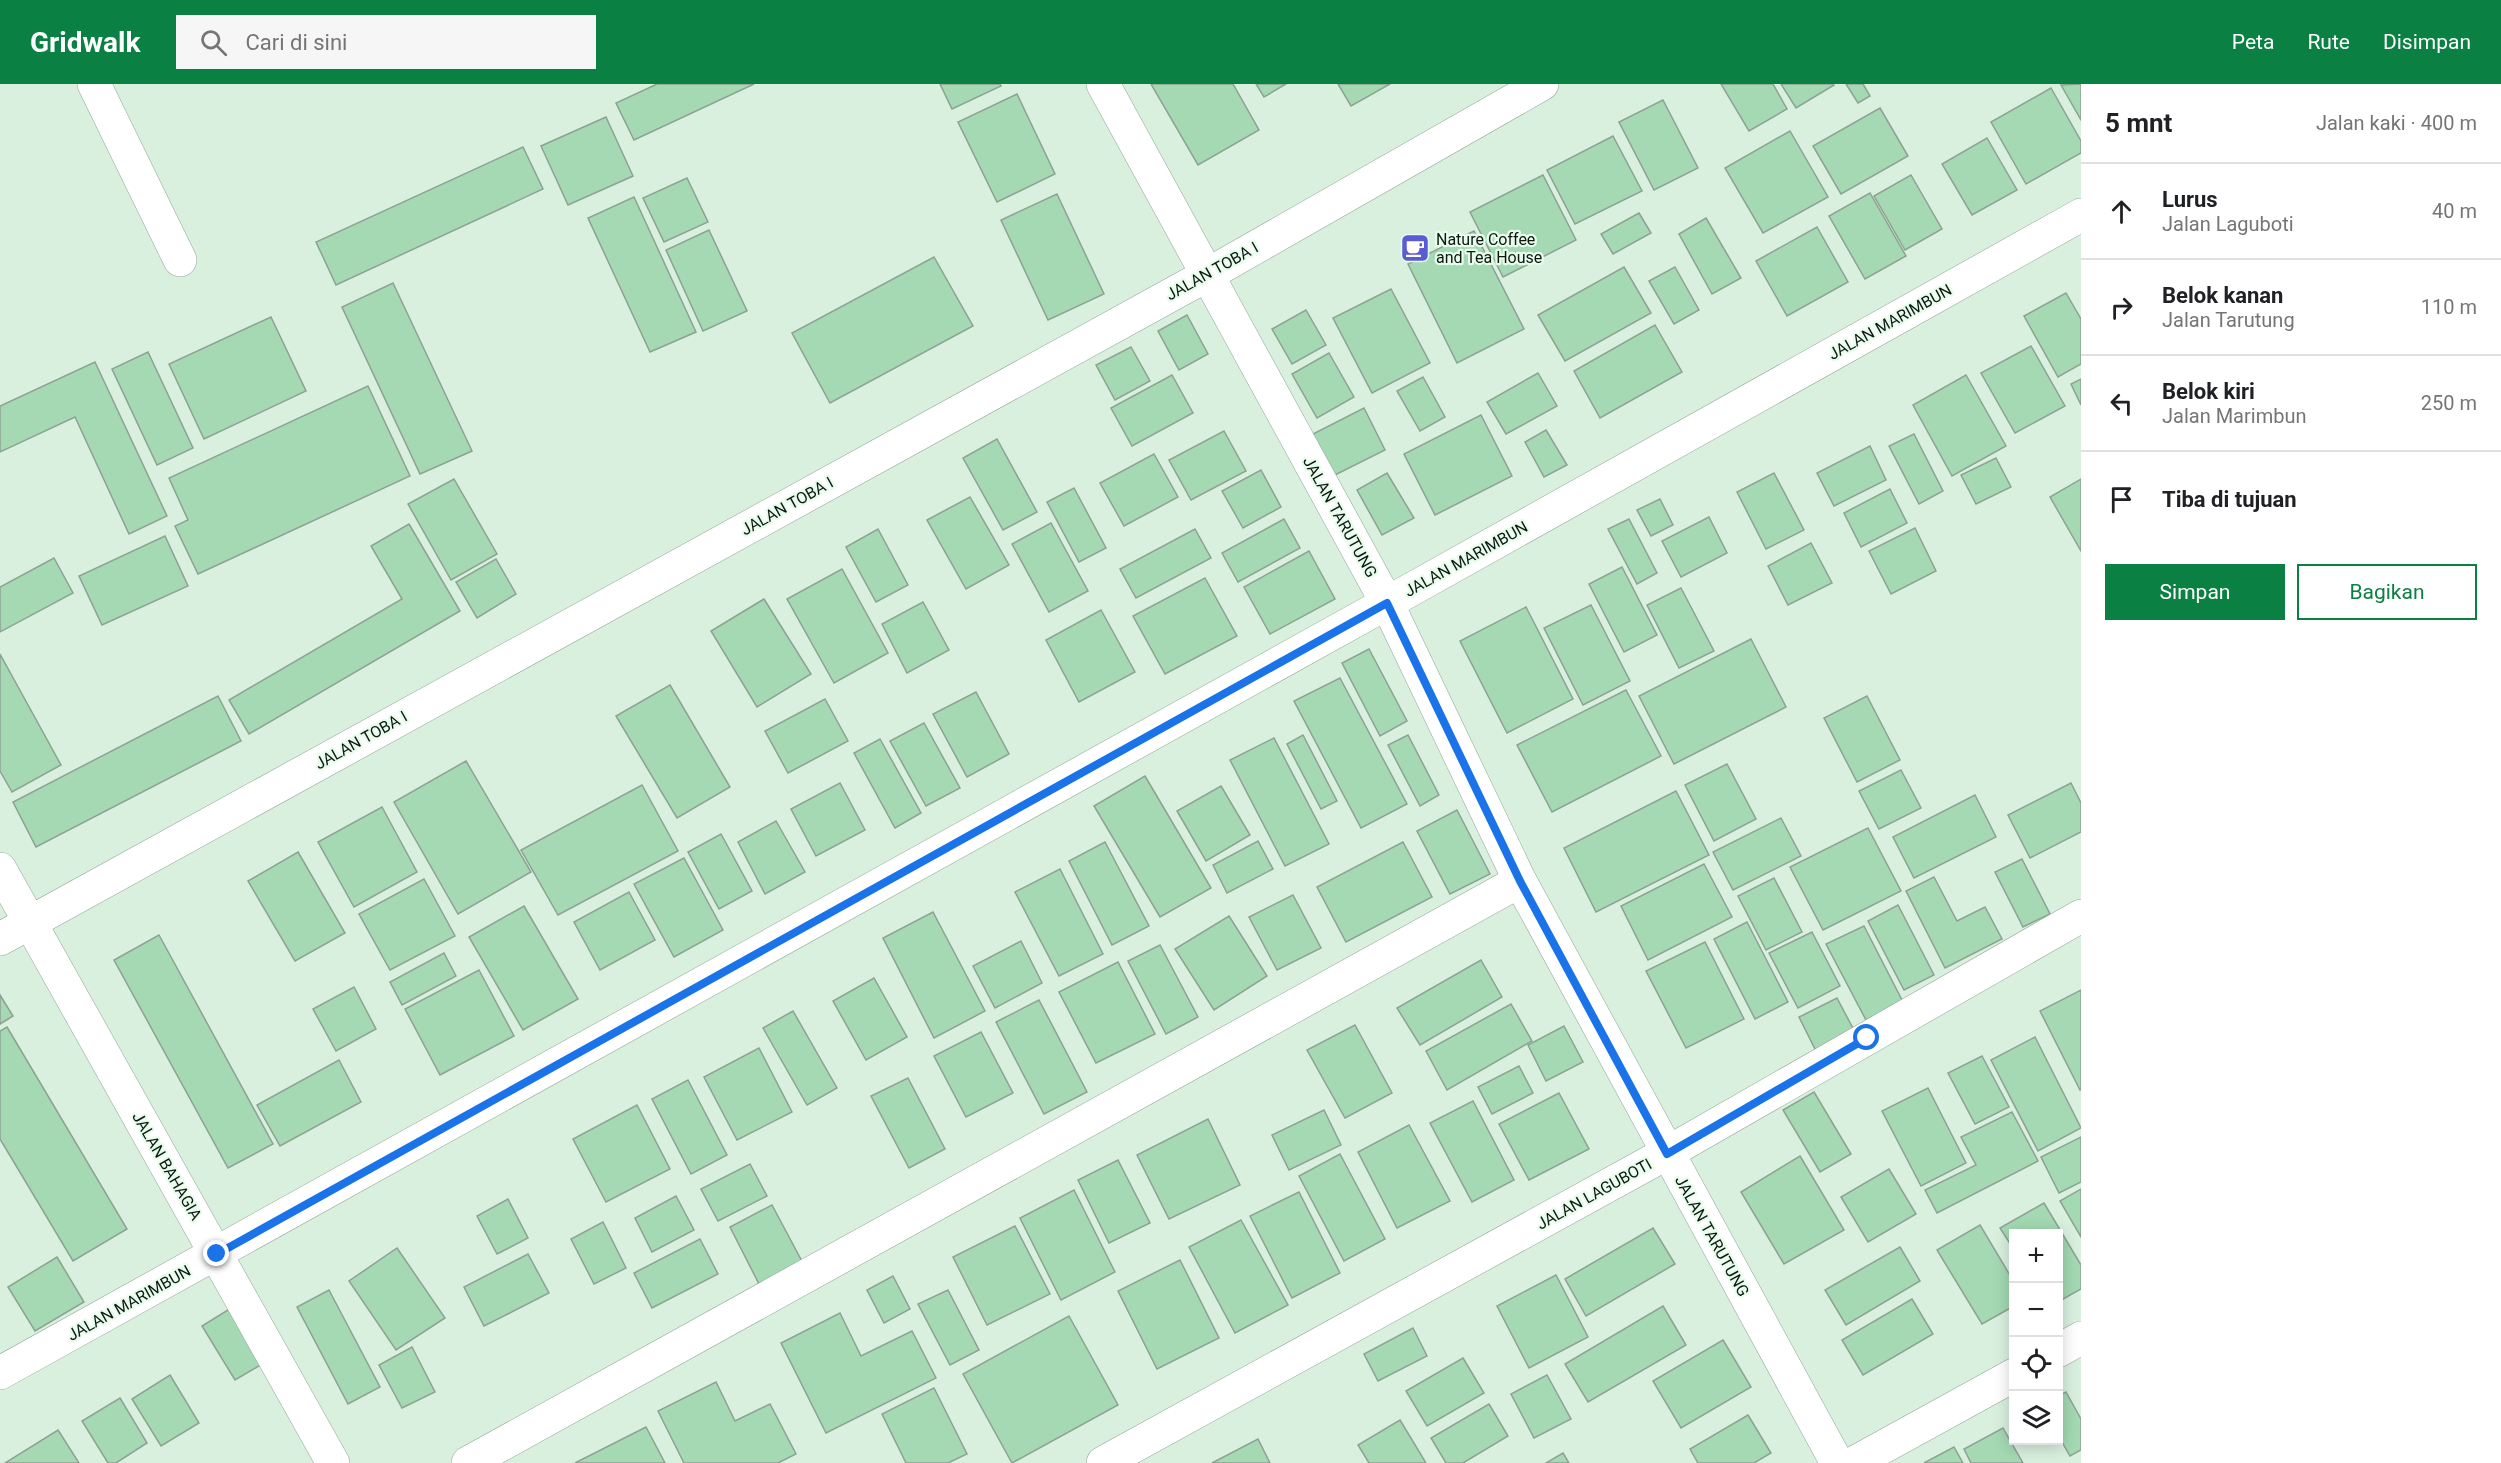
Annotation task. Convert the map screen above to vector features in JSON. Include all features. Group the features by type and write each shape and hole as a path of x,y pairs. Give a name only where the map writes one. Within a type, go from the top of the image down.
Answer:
{"street":[{"path":"94,84 180,260"},
{"name":"JALAN TARUTUNG","path":"1103,84 1387,603 1520,881 1837,1463"},
{"name":"JALAN TOBA I","path":"0,939 1207,274 1542,84"},
{"name":"JALAN MARIMBUN","path":"0,1374 2081,215"},
{"name":"JALAN BAHAGIA","path":"0,869 333,1463"},
{"path":"468,1463 1520,881"},
{"name":"JALAN LAGUBOTI","path":"1103,1463 1667,1154 2081,916"},
{"path":"2063,1348 2081,1338"},
{"path":"1854,1463 2009,1377"}],"building":[{"path":"657,84 754,84 634,140 616,103"},
{"path":"940,84 1000,84 1001,86 952,109"},
{"path":"1151,84 1233,84 1259,130 1198,165"},
{"path":"1256,84 1286,84 1264,97"},
{"path":"1338,84 1390,84 1351,106"},
{"path":"1721,84 1773,84 1787,109 1749,131"},
{"path":"1781,84 1833,84 1834,85 1796,108"},
{"path":"1846,84 1863,84 1870,96 1858,103"},
{"path":"2081,84 2081,120 2061,85"},
{"path":"2051,88 2081,141 2081,153 2026,184 1991,122"},
{"path":"1017,94 1055,174 997,202 958,122"},
{"path":"1663,100 1698,168 1654,190 1619,122"},
{"path":"1880,108 1908,156 1841,194 1813,146"},
{"path":"606,117 633,176 568,205 541,146"},
{"path":"1790,131 1828,197 1763,233 1725,168"},
{"path":"1613,136 1642,191 1575,224 1547,170"},
{"path":"1987,138 2017,190 1972,215 1942,164"},
{"path":"523,147 543,189 336,285 316,242"},
{"path":"1543,175 1576,240 1503,277 1470,212"},
{"path":"1911,175 1942,229 1905,250 1874,196"},
{"path":"687,178 708,222 664,242 643,198"},
{"path":"1870,193 1906,256 1865,279 1829,216"},
{"path":"1057,194 1104,294 1048,320 1001,220"},
{"path":"634,197 696,332 650,352 588,218"},
{"path":"1639,213 1651,233 1613,254 1601,234"},
{"path":"1706,218 1741,278 1712,294 1679,234"},
{"path":"1817,227 1848,282 1787,316 1756,261"},
{"path":"709,230 747,311 703,331 666,250"},
{"path":"1474,231 1524,329 1457,363 1408,264"},
{"path":"934,257 973,326 830,403 792,333"},
{"path":"1624,267 1651,313 1565,361 1538,315"},
{"path":"1675,267 1699,310 1674,324 1649,281"},
{"path":"393,283 472,451 420,474 342,307"},
{"path":"1391,289 1430,363 1372,393 1333,318"},
{"path":"2066,293 2081,319 2081,364 2058,377 2024,316"},
{"path":"1306,310 1326,345 1292,364 1272,329"},
{"path":"1187,315 1208,354 1179,370 1158,331"},
{"path":"271,317 306,391 204,439 169,364"},
{"path":"1655,325 1682,372 1600,418 1574,371"},
{"path":"2031,346 2065,406 2015,433 1981,373"},
{"path":"1131,347 1150,381 1115,400 1096,365"},
{"path":"148,352 193,448 157,465 112,369"},
{"path":"1329,353 1354,397 1317,418 1292,374"},
{"path":"95,362 167,516 129,534 75,417 0,452 0,406"},
{"path":"1538,373 1557,406 1506,434 1487,402"},
{"path":"1172,375 1193,413 1132,446 1111,408"},
{"path":"1966,375 2006,446 1952,476 1913,405"},
{"path":"1423,377 1445,417 1420,431 1397,391"},
{"path":"2081,379 2081,405 2071,384"},
{"path":"368,386 410,476 198,574 175,526 188,520 169,478"},
{"path":"1364,408 1385,450 1331,477 1309,436"},
{"path":"1481,415 1512,476 1435,515 1404,454"},
{"path":"1546,430 1567,465 1544,477 1525,442"},
{"path":"1224,431 1246,471 1191,500 1169,460"},
{"path":"1914,434 1943,491 1919,504 1889,446"},
{"path":"997,439 1037,512 1003,530 963,458"},
{"path":"1870,446 1886,480 1834,506 1817,473"},
{"path":"1154,454 1178,497 1124,526 1100,483"},
{"path":"1996,458 2011,487 1976,504 1961,475"},
{"path":"1261,470 1281,507 1243,528 1222,491"},
{"path":"1387,473 1414,518 1382,535 1357,490"},
{"path":"1774,473 1804,530 1766,549 1737,492"},
{"path":"454,479 497,554 451,580 408,504"},
{"path":"2081,479 2081,551 2050,497"},
{"path":"1074,488 1106,548 1079,562 1047,502"},
{"path":"1890,489 1907,523 1861,547 1844,513"},
{"path":"970,497 1009,565 966,589 927,520"},
{"path":"1660,499 1673,525 1651,536 1637,510"},
{"path":"1709,517 1727,553 1681,577 1662,541"},
{"path":"1284,519 1300,548 1238,582 1222,553"},
{"path":"1629,519 1657,573 1637,584 1608,529"},
{"path":"1051,523 1088,591 1049,612 1012,544"},
{"path":"409,524 460,611 249,734 229,700 402,599 371,546"},
{"path":"1915,528 1936,571 1891,594 1869,551"},
{"path":"878,529 908,585 876,602 846,547"},
{"path":"1195,529 1211,558 1136,598 1120,569"},
{"path":"165,536 188,586 102,625 79,576"},
{"path":"1811,543 1832,583 1788,605 1768,566"},
{"path":"1309,551 1335,599 1270,634 1244,587"},
{"path":"54,558 73,593 0,632 0,587"},
{"path":"496,559 516,594 477,618 456,582"},
{"path":"1622,567 1657,635 1624,652 1589,584"},
{"path":"842,569 888,653 834,683 787,599"},
{"path":"1205,578 1237,636 1165,674 1133,616"},
{"path":"1681,588 1714,651 1679,668 1647,605"},
{"path":"764,599 811,674 757,707 711,631"},
{"path":"923,602 949,650 907,673 882,624"},
{"path":"1591,605 1630,681 1583,705 1544,628"},
{"path":"1526,607 1573,699 1507,733 1460,641"},
{"path":"1101,610 1135,672 1079,702 1046,640"},
{"path":"1751,639 1786,707 1674,764 1639,696"},
{"path":"1369,649 1407,721 1380,736 1342,663"},
{"path":"0,654 61,765 12,792 0,771"},
{"path":"1340,678 1407,804 1361,828 1294,701"},
{"path":"670,685 730,787 677,818 616,716"},
{"path":"1626,690 1661,756 1552,812 1517,745"},
{"path":"976,692 1009,754 967,777 933,714"},
{"path":"218,696 241,741 36,847 13,802"},
{"path":"1867,696 1900,760 1857,782 1824,718"},
{"path":"825,699 848,741 788,773 765,731"},
{"path":"924,723 960,788 926,806 890,741"},
{"path":"1303,735 1337,801 1321,809 1287,744"},
{"path":"1408,735 1439,795 1420,806 1388,745"},
{"path":"1274,738 1329,844 1285,866 1230,760"},
{"path":"880,739 921,813 895,828 854,753"},
{"path":"466,761 531,872 458,914 394,802"},
{"path":"1727,764 1756,819 1714,841 1685,785"},
{"path":"1901,770 1921,808 1879,829 1859,791"},
{"path":"1145,776 1211,888 1160,917 1094,806"},
{"path":"840,783 865,830 816,856 791,809"},
{"path":"2071,783 2081,803 2081,832 2030,858 2008,815"},
{"path":"642,785 678,851 558,915 521,850"},
{"path":"1221,786 1250,835 1206,861 1177,811"},
{"path":"1676,791 1709,855 1596,912 1564,848"},
{"path":"1975,795 1996,837 1914,878 1893,837"},
{"path":"382,807 417,872 354,907 318,842"},
{"path":"1457,810 1490,874 1450,894 1417,831"},
{"path":"1781,818 1801,856 1733,890 1713,852"},
{"path":"776,821 805,872 765,894 738,842"},
{"path":"1868,828 1901,891 1823,930 1790,867"},
{"path":"721,834 752,891 719,909 688,852"},
{"path":"1258,841 1273,869 1227,893 1213,865"},
{"path":"1105,842 1149,926 1112,945 1069,861"},
{"path":"1403,842 1432,897 1346,942 1317,887"},
{"path":"298,852 345,933 295,961 248,881"},
{"path":"684,858 723,930 674,957 634,884"},
{"path":"2022,859 2050,914 2023,927 1995,872"},
{"path":"1704,864 1732,917 1648,960 1621,906"},
{"path":"1060,869 1103,954 1059,976 1015,892"},
{"path":"1934,877 1957,921 1985,907 2002,939 1945,968 1906,891"},
{"path":"1774,878 1802,932 1766,950 1738,896"},
{"path":"424,879 455,936 390,970 359,914"},
{"path":"629,892 655,940 600,970 574,922"},
{"path":"1293,895 1321,948 1277,970 1249,917"},
{"path":"1898,905 1934,975 1904,990 1868,921"},
{"path":"524,906 578,999 523,1030 469,937"},
{"path":"933,912 985,1011 934,1038 883,938"},
{"path":"1229,916 1267,976 1214,1010 1175,949"},
{"path":"1747,922 1788,1002 1755,1019 1714,939"},
{"path":"1864,926 1903,1002 1866,1020 1826,944"},
{"path":"1812,932 1840,986 1798,1008 1769,953"},
{"path":"159,935 273,1144 228,1168 114,960"},
{"path":"1021,941 1042,983 995,1008 973,966"},
{"path":"1705,942 1744,1019 1686,1048 1646,971"},
{"path":"1160,945 1198,1017 1166,1034 1128,961"},
{"path":"444,953 456,976 402,1005 390,982"},
{"path":"1481,960 1502,997 1420,1045 1397,1008"},
{"path":"1118,962 1155,1034 1096,1063 1059,992"},
{"path":"479,970 514,1036 440,1075 405,1009"},
{"path":"874,978 907,1037 866,1060 833,1001"},
{"path":"354,987 376,1029 336,1051 313,1009"},
{"path":"2081,990 2081,1090 2080,1090 2040,1011"},
{"path":"0,995 13,1016 0,1024"},
{"path":"1837,998 1856,1034 1817,1053 1799,1017"},
{"path":"1039,1000 1087,1092 1044,1114 996,1022"},
{"path":"1511,1004 1532,1041 1447,1090 1426,1051"},
{"path":"793,1011 837,1088 807,1105 763,1028"},
{"path":"1355,1025 1392,1093 1345,1118 1307,1050"},
{"path":"1564,1026 1583,1062 1546,1081 1528,1045"},
{"path":"7,1027 127,1229 73,1261 0,1139 0,1031"},
{"path":"981,1032 1013,1093 966,1117 934,1056"},
{"path":"2035,1037 2081,1128 2038,1151 1991,1060"},
{"path":"759,1048 792,1112 737,1140 704,1077"},
{"path":"1982,1056 2009,1107 1975,1124 1948,1073"},
{"path":"339,1060 361,1102 280,1146 257,1105"},
{"path":"1519,1066 1533,1093 1492,1114 1478,1087"},
{"path":"908,1078 945,1149 909,1168 871,1096"},
{"path":"688,1080 727,1155 691,1174 652,1099"},
{"path":"1928,1088 1966,1163 1921,1186 1882,1111"},
{"path":"1814,1092 1851,1154 1820,1172 1783,1110"},
{"path":"1559,1093 1589,1149 1529,1180 1499,1124"},
{"path":"1473,1101 1514,1180 1472,1202 1430,1123"},
{"path":"637,1105 670,1169 606,1202 573,1139"},
{"path":"1324,1110 1341,1145 1289,1170 1272,1135"},
{"path":"2012,1112 2038,1161 1937,1213 1925,1190 1976,1165 1961,1137"},
{"path":"1208,1119 1240,1185 1169,1219 1137,1155"},
{"path":"1409,1125 1450,1201 1397,1228 1358,1152"},
{"path":"2081,1137 2081,1182 2059,1193 2041,1157"},
{"path":"1340,1154 1385,1239 1344,1261 1299,1176"},
{"path":"1800,1156 1844,1230 1784,1264 1741,1192"},
{"path":"1118,1160 1150,1223 1109,1243 1078,1180"},
{"path":"750,1164 767,1196 718,1221 701,1189"},
{"path":"1889,1169 1916,1214 1868,1242 1841,1197"},
{"path":"2081,1189 2081,1237 2060,1201"},
{"path":"1074,1190 1115,1272 1061,1300 1020,1218"},
{"path":"1299,1192 1340,1273 1292,1298 1250,1216"},
{"path":"676,1196 694,1230 652,1252 635,1218"},
{"path":"508,1199 528,1238 497,1254 477,1216"},
{"path":"2044,1203 2060,1229 2009,1229 2009,1242 2000,1228"},
{"path":"772,1205 805,1267 762,1290 730,1227"},
{"path":"1241,1220 1288,1305 1235,1333 1189,1247"},
{"path":"603,1222 626,1268 594,1284 571,1239"},
{"path":"1980,1225 2009,1274 2009,1309 1982,1324 1937,1250"},
{"path":"1015,1226 1050,1294 987,1325 953,1257"},
{"path":"1653,1228 1675,1264 1586,1316 1565,1279"},
{"path":"2063,1235 2081,1265 2081,1289 2063,1299"},
{"path":"700,1239 718,1274 652,1308 634,1273"},
{"path":"1900,1247 1920,1281 1846,1325 1825,1290"},
{"path":"397,1248 445,1318 396,1350 349,1281"},
{"path":"528,1254 549,1293 484,1326 464,1287"},
{"path":"57,1257 84,1302 35,1331 8,1287"},
{"path":"1180,1260 1219,1338 1157,1369 1118,1291"},
{"path":"1556,1275 1588,1337 1529,1368 1497,1306"},
{"path":"893,1276 910,1309 884,1323 867,1290"},
{"path":"329,1290 380,1387 348,1404 297,1307"},
{"path":"948,1290 979,1350 950,1365 918,1304"},
{"path":"1912,1299 1933,1334 1863,1375 1842,1340"},
{"path":"1663,1306 1686,1345 1588,1402 1565,1364"},
{"path":"231,1308 264,1363 235,1380 202,1326"},
{"path":"840,1313 861,1356 912,1331 936,1378 826,1433 781,1343"},
{"path":"1069,1316 1118,1405 1012,1463 963,1374"},
{"path":"1413,1328 1427,1356 1378,1381 1364,1354"},
{"path":"1723,1340 1751,1387 1681,1428 1653,1381"},
{"path":"412,1347 435,1392 402,1408 379,1365"},
{"path":"1463,1358 1484,1393 1427,1426 1406,1391"},
{"path":"170,1375 199,1423 161,1446 132,1399"},
{"path":"1547,1375 1571,1419 1534,1438 1511,1394"},
{"path":"716,1382 735,1421 770,1404 796,1454 778,1463 684,1463 658,1411"},
{"path":"934,1388 967,1454 948,1463 906,1463 882,1414"},
{"path":"2066,1392 2081,1419 2081,1450 2070,1456 2063,1444 2063,1394"},
{"path":"120,1398 147,1443 116,1463 108,1463 82,1421"},
{"path":"1489,1404 1508,1436 1463,1463 1446,1463 1431,1438"},
{"path":"1748,1415 1771,1453 1754,1463 1698,1463 1690,1449"},
{"path":"1400,1420 1426,1463 1369,1463 1358,1445"},
{"path":"646,1427 665,1463 575,1463"},
{"path":"2003,1428 2009,1438 2009,1445 2013,1445 2023,1463 1971,1463 1964,1449"},
{"path":"58,1430 79,1463 5,1463"},
{"path":"1258,1439 1270,1463 1212,1463"},
{"path":"1954,1447 1963,1463 1924,1463"},
{"path":"1563,1453 1569,1463 1546,1463"}],"place":[{"name":"Nature Coffee and Tea House","path":"1415,248"}],"route":[{"path":"217,1254 1387,603 1520,881 1667,1154 1867,1038"}]}
